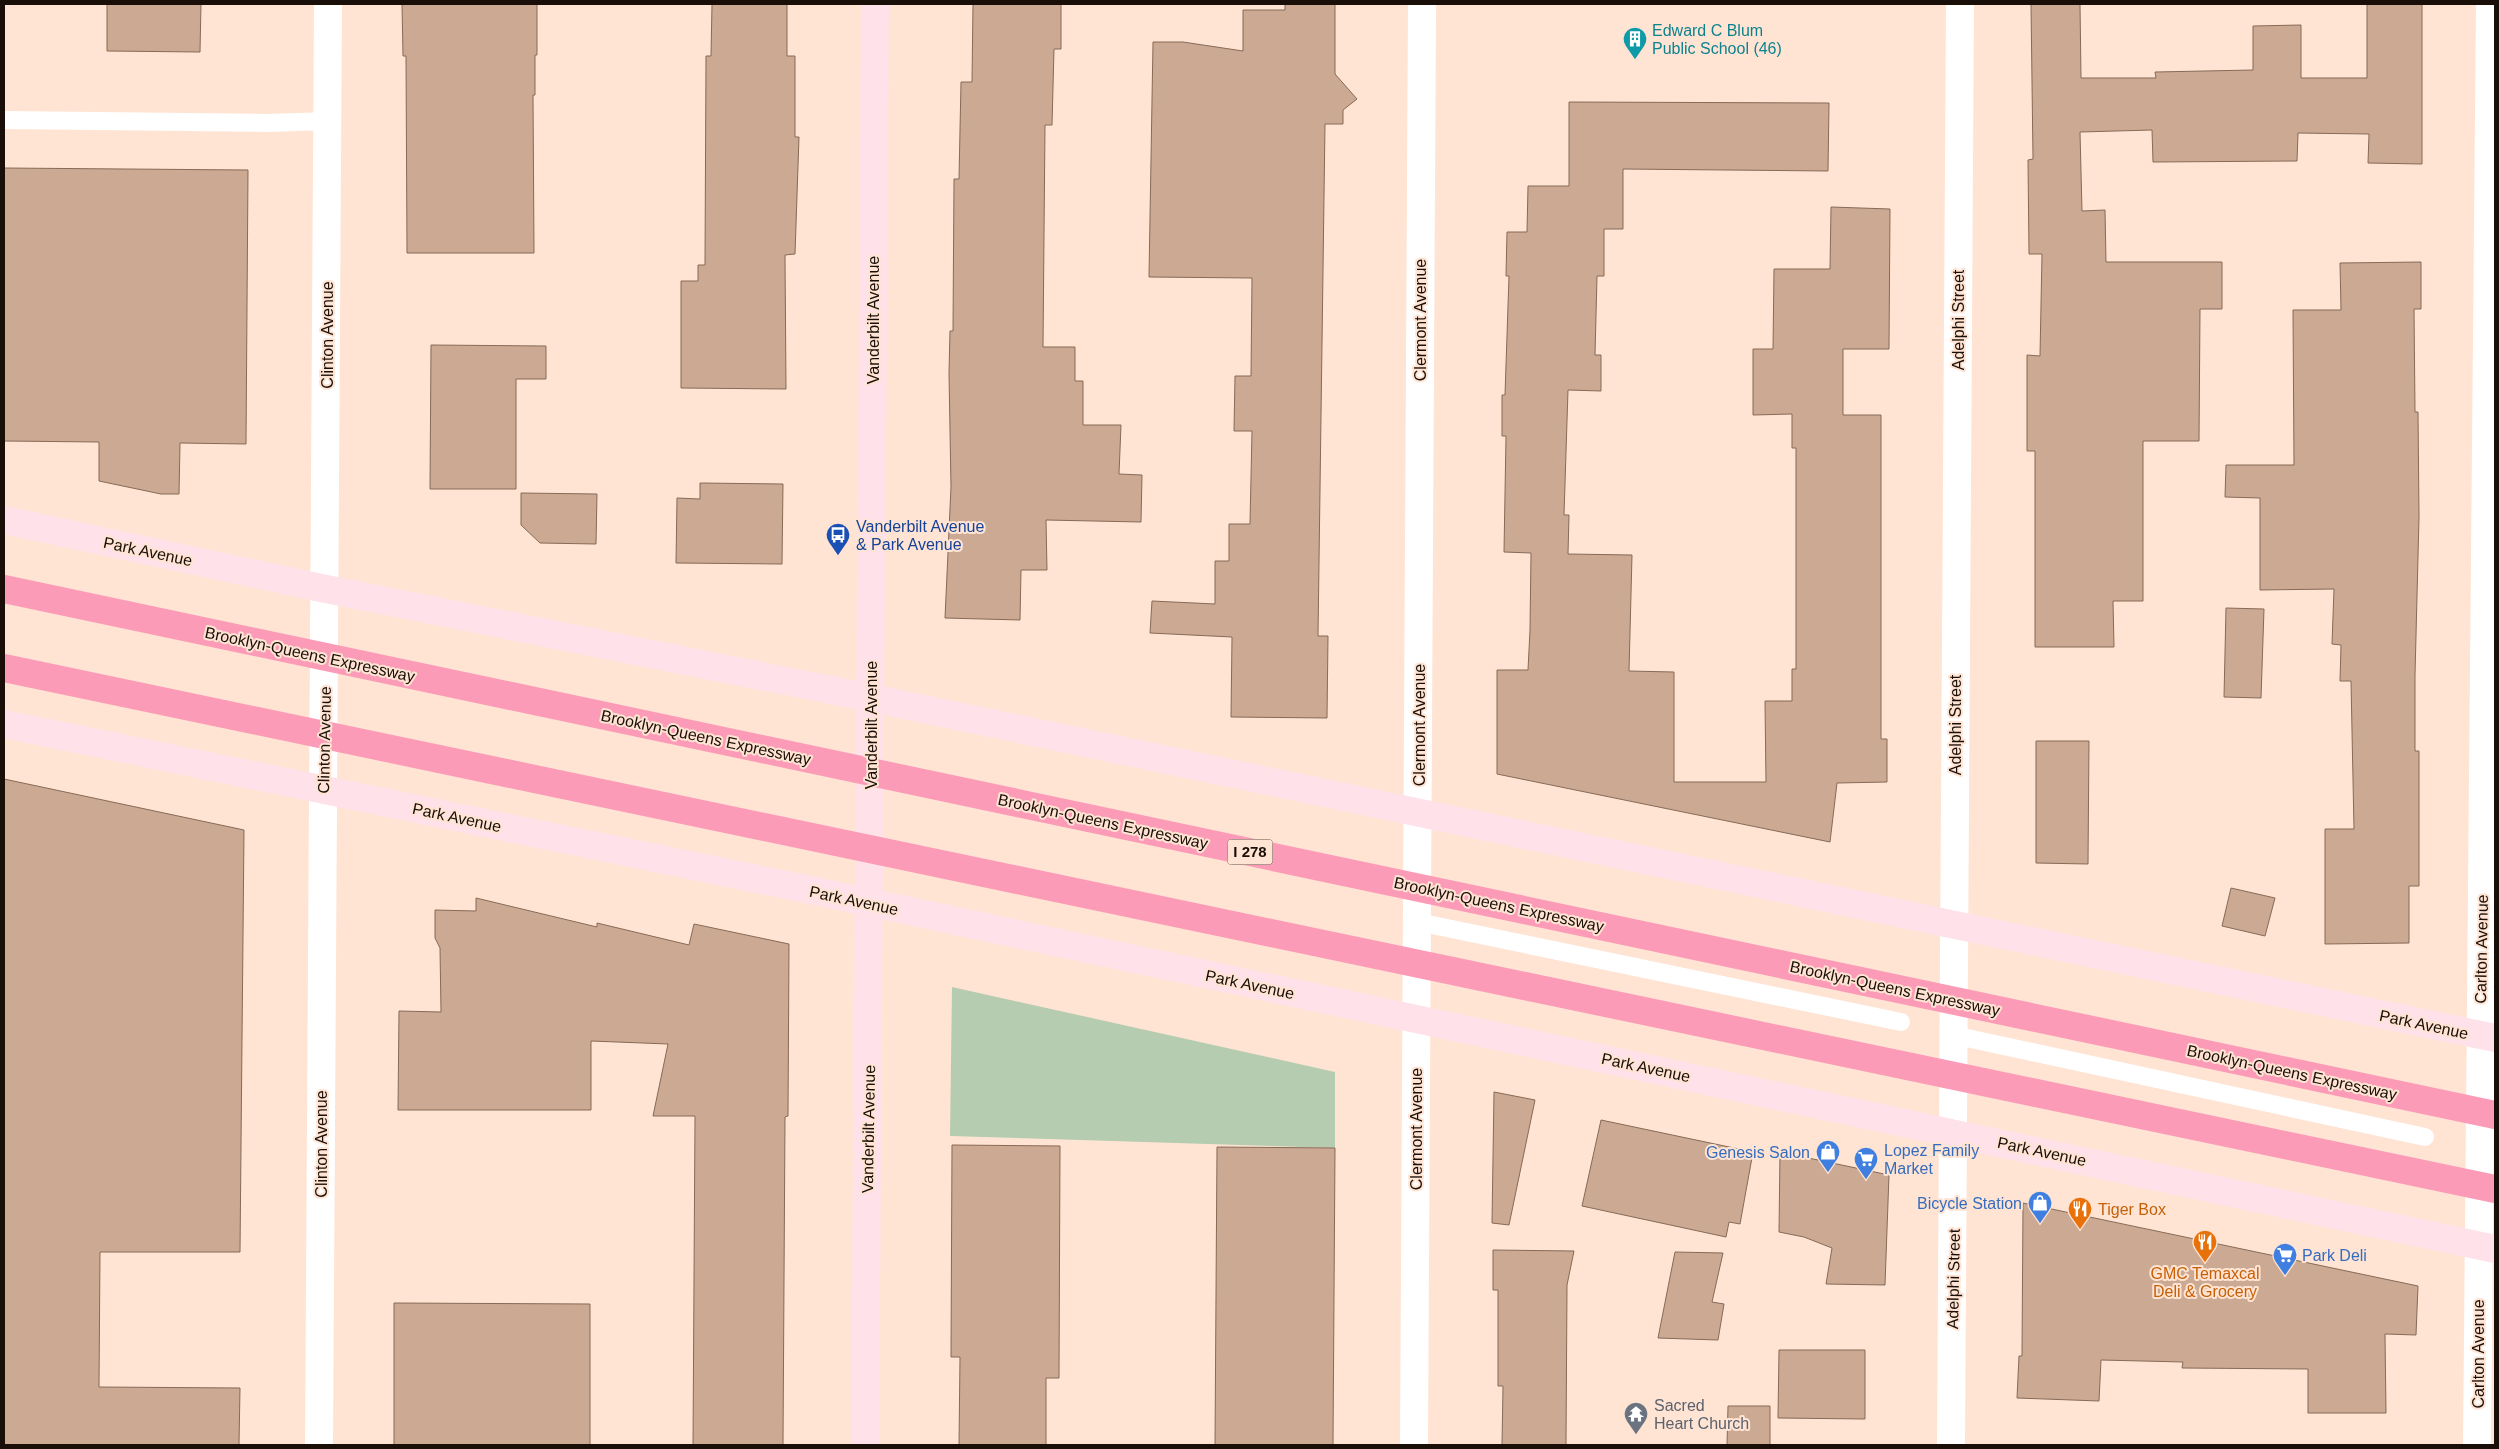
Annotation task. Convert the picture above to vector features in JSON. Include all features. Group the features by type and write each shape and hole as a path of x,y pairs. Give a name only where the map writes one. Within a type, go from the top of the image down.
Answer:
{"highway":[{"name":"Brooklyn-Queens Expressway","path":"4,589 2495,1115"},
{"path":"4,668 2495,1189"}],"main road":[{"name":"Vanderbilt Avenue","path":"865,1445 875,4"},
{"name":"Park Avenue","path":"4,520 326,589 871,698 2488,1037"},
{"name":"Park Avenue","path":"4,724 1418,1019 2487,1247"}],"street":[{"name":"Clinton Avenue","path":"319,1445 326,589 328,4"},
{"name":"Clermont Avenue","path":"1414,1445 1418,1019 1422,4"},
{"name":"Adelphi Street","path":"1951,1445 1960,4"},
{"name":"Carlton Avenue","path":"2478,1445 2487,1247 2492,201 2490,4"}],"lane":[{"path":"4,120 268,123 328,121"},
{"path":"1418,922 1900,1022"},
{"path":"1953,1035 2425,1137"}],"green space":[{"path":"952,987 1335,1072 1335,1148 950,1136"}],"building":[{"path":"107,4 201,4 200,52 107,51"},
{"path":"402,4 537,4 537,55 535,55 535,95 533,95 534,253 407,253 406,56 403,56"},
{"path":"712,4 787,4 787,56 795,56 795,137 799,137 795,254 785,255 786,389 681,388 681,281 698,281 698,265 705,265 706,56 711,56"},
{"path":"973,4 1061,4 1061,49 1054,49 1052,125 1045,125 1043,347 1075,347 1075,381 1083,381 1083,425 1121,425 1119,474 1142,475 1141,522 1046,520 1047,570 1021,570 1020,620 945,618 951,487 949,373 950,331 953,331 954,179 959,179 961,82 972,82"},
{"path":"1285,4 1335,4 1335,74 1357,99 1343,110 1343,124 1325,124 1318,636 1328,636 1327,718 1231,717 1232,637 1150,633 1152,601 1215,604 1215,561 1229,561 1229,524 1250,524 1252,431 1234,431 1235,376 1251,376 1252,278 1149,277 1153,42 1183,42 1243,51 1243,10 1285,10"},
{"path":"2031,4 2080,4 2081,78 2156,78 2155,72 2253,70 2253,26 2301,25 2301,78 2367,78 2367,4 2422,4 2422,164 2368,163 2369,134 2298,133 2297,161 2153,162 2152,130 2080,132 2082,211 2105,210 2106,262 2222,262 2222,309 2200,309 2199,441 2143,441 2143,601 2113,601 2114,647 2035,647 2035,451 2027,451 2027,355 2040,356 2042,254 2029,254 2028,160 2033,159"},
{"path":"1569,102 1829,103 1828,171 1623,169 1623,229 1604,229 1604,276 1597,276 1595,355 1601,355 1601,391 1568,390 1564,515 1569,515 1568,554 1632,555 1629,671 1674,672 1674,782 1766,782 1765,701 1792,701 1792,669 1796,669 1796,448 1792,448 1792,414 1753,415 1753,349 1773,349 1774,269 1830,269 1831,207 1890,209 1889,349 1843,349 1843,415 1881,415 1881,739 1887,739 1887,782 1837,783 1830,842 1497,774 1497,670 1528,670 1530,630 1531,553 1504,552 1506,436 1502,436 1502,395 1505,395 1509,276 1506,276 1507,232 1527,232 1528,186 1569,186"},
{"path":"4,168 248,170 246,444 180,443 179,494 161,494 99,481 99,442 4,441"},
{"path":"2421,262 2421,309 2414,309 2415,412 2418,412 2419,517 2415,751 2419,751 2419,886 2409,886 2409,943 2325,944 2325,829 2354,829 2351,681 2340,681 2341,645 2332,644 2334,589 2260,590 2260,498 2225,497 2226,465 2294,465 2293,310 2341,310 2340,263"},
{"path":"431,345 546,346 546,379 516,379 516,489 430,489"},
{"path":"700,483 783,484 782,564 676,563 677,498 700,499"},
{"path":"521,493 597,494 596,544 540,543 521,525"},
{"path":"2226,608 2264,609 2261,698 2224,697"},
{"path":"2036,741 2089,741 2088,864 2036,863"},
{"path":"4,779 244,830 240,1252 100,1252 99,1387 240,1388 239,1445 4,1445"},
{"path":"2231,888 2275,898 2265,936 2222,926"},
{"path":"476,898 597,927 597,923 689,945 694,924 789,944 788,1116 785,1117 783,1445 693,1445 695,1116 653,1116 668,1044 591,1041 591,1110 398,1110 399,1011 441,1012 440,948 435,938 435,910 476,911"},
{"path":"1494,1092 1535,1100 1509,1225 1492,1223"},
{"path":"1601,1120 1753,1152 1740,1224 1729,1222 1726,1237 1582,1206"},
{"path":"952,1145 1060,1146 1059,1378 1046,1378 1046,1445 959,1445 960,1357 951,1357"},
{"path":"1217,1147 1335,1148 1333,1445 1215,1445"},
{"path":"1780,1152 1889,1175 1885,1285 1826,1284 1832,1248 1804,1237 1779,1232"},
{"path":"2023,1203 2418,1286 2416,1335 2385,1334 2386,1413 2308,1413 2308,1369 2182,1368 2183,1362 2101,1360 2099,1401 2017,1398 2019,1356 2022,1356"},
{"path":"1493,1250 1574,1251 1567,1285 1566,1445 1502,1445 1503,1386 1498,1386 1498,1290 1493,1290"},
{"path":"1675,1252 1723,1253 1712,1302 1724,1304 1718,1340 1658,1338"},
{"path":"394,1303 590,1304 590,1445 394,1445"},
{"path":"1779,1350 1865,1350 1865,1419 1778,1418"},
{"path":"1728,1406 1770,1406 1770,1445 1727,1445"}],"place":[{"name":"Edward C Blum Public School (46)","path":"1635,60"},
{"name":"Vanderbilt Avenue & Park Avenue","path":"838,556"},
{"name":"Genesis Salon","path":"1828,1173"},
{"name":"Lopez Family Market","path":"1866,1180"},
{"name":"Bicycle Station","path":"2040,1224"},
{"name":"Tiger Box","path":"2080,1230"},
{"name":"GMC Temaxcal Deli & Grocery","path":"2205,1263"},
{"name":"Park Deli","path":"2285,1276"},
{"name":"Sacred Heart Church","path":"1636,1435"}]}
